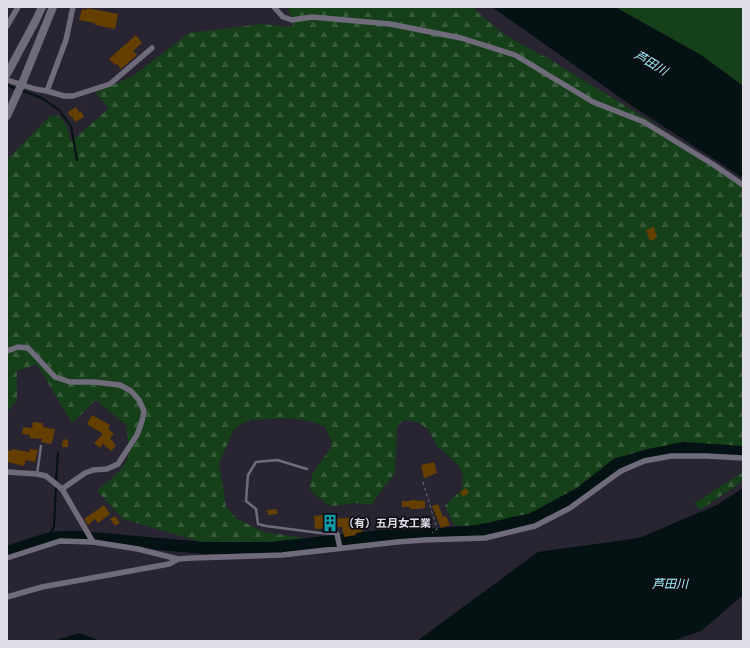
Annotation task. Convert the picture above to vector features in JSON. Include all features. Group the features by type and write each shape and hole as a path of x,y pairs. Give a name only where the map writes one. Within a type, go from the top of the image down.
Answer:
{"main road":[{"path":"7,74 42,7"},
{"path":"7,116 53,7"}],"street":[{"path":"7,26 18,7"},
{"path":"47,91 66,40 73,7"},
{"path":"274,7 283,17 292,20 312,17 390,24 461,38 515,55 593,102 644,122 714,165 743,185"},
{"path":"7,80 35,89 64,96 73,96 110,84 152,48"},
{"path":"7,351 18,347 28,348 55,377 70,382 94,382 120,385 131,391 139,400 144,411 137,435 118,464 106,469 85,472 58,485"},
{"path":"7,558 60,541 93,542 138,549 178,559 282,555 397,542 485,538 535,526 570,508 621,471 644,461 671,456 743,458"},
{"path":"7,472 46,476 58,485 93,542"},
{"path":"337,534 340,548"},
{"path":"7,597 42,587 169,564 178,559"}],"lane":[{"path":"37,474 41,446"},
{"path":"307,469 277,460 256,462 248,476 246,501 256,509 258,524 337,534"}],"path":[{"path":"423,482 437,529 424,540"}],"green space":[{"path":"288,7 472,7 505,35 549,59 639,114 743,184 743,446 684,445 620,461 563,501 538,514 468,527 453,524 445,505 461,491 463,480 461,469 436,445 429,430 419,423 408,420 399,424 397,429 395,473 371,505 355,503 334,506 328,505 311,491 310,486 312,475 331,447 332,442 325,427 313,422 290,418 251,420 241,424 233,431 219,463 226,506 236,518 264,532 316,540 316,549 205,543 123,519 97,491 116,475 127,461 129,449 126,425 96,400 72,423 37,364 17,371 17,400 7,412 7,160 51,115 59,116 67,127 71,142 109,108 95,93 133,76 189,33 261,24 293,27"},
{"path":"615,7 743,7 743,86 701,55"},
{"path":"743,472 743,481 700,510 694,503"}],"water":[{"name":"芦田川","path":"492,7 615,7 701,55 743,86 743,178 635,108"},
{"name":"芦田川","path":"743,488 743,595 701,631 672,641 417,641 538,552 639,538 717,505"},
{"path":"79,633 101,641 54,641"}],"building":[{"path":"87,8 118,14 115,29 79,20 82,9 87,10"},
{"path":"136,35 142,43 133,51 137,55 121,69 117,64 115,65 109,59"},
{"path":"76,107 79,112 81,111 84,117 75,122 72,116 70,117 68,112"},
{"path":"654,227 657,238 650,241 646,230"},
{"path":"92,415 110,425 108,429 114,434 110,438 116,446 111,451 103,444 100,448 94,443 103,434 87,424"},
{"path":"33,422 43,423 43,427 55,429 51,444 41,442 42,439 30,438 30,435 22,434 23,427 32,428"},
{"path":"63,439 68,440 68,447 62,447"},
{"path":"12,449 29,452 30,449 38,450 35,462 26,460 24,466 7,462 7,450 12,451"},
{"path":"434,462 437,473 424,478 421,465"},
{"path":"466,488 469,493 463,497 460,492"},
{"path":"402,501 425,501 425,508 410,509 410,507 402,507"},
{"path":"438,504 443,517 446,516 450,525 441,528 432,506"},
{"path":"104,505 110,514 98,523 95,519 88,525 84,519"},
{"path":"277,509 277,514 268,515 267,510"},
{"path":"323,515 323,519 352,518 352,520 358,521 358,526 361,525 362,532 356,533 356,535 344,537 342,527 315,529 314,516"},
{"path":"115,516 120,523 115,526 110,519"}],"waterway":[{"path":"7,85 16,89"},
{"path":"20,90 42,98 59,110 71,126 77,160"},
{"path":"7,552 47,539 61,537 80,537 204,548 270,548 381,536 425,535 477,531 532,519 580,493 617,464 649,455 684,448 743,452"},
{"path":"56,482 58,452"},
{"path":"47,539 54,527 56,487"}],"place":[{"name":"（有）五月女工業","path":"330,523"}]}
